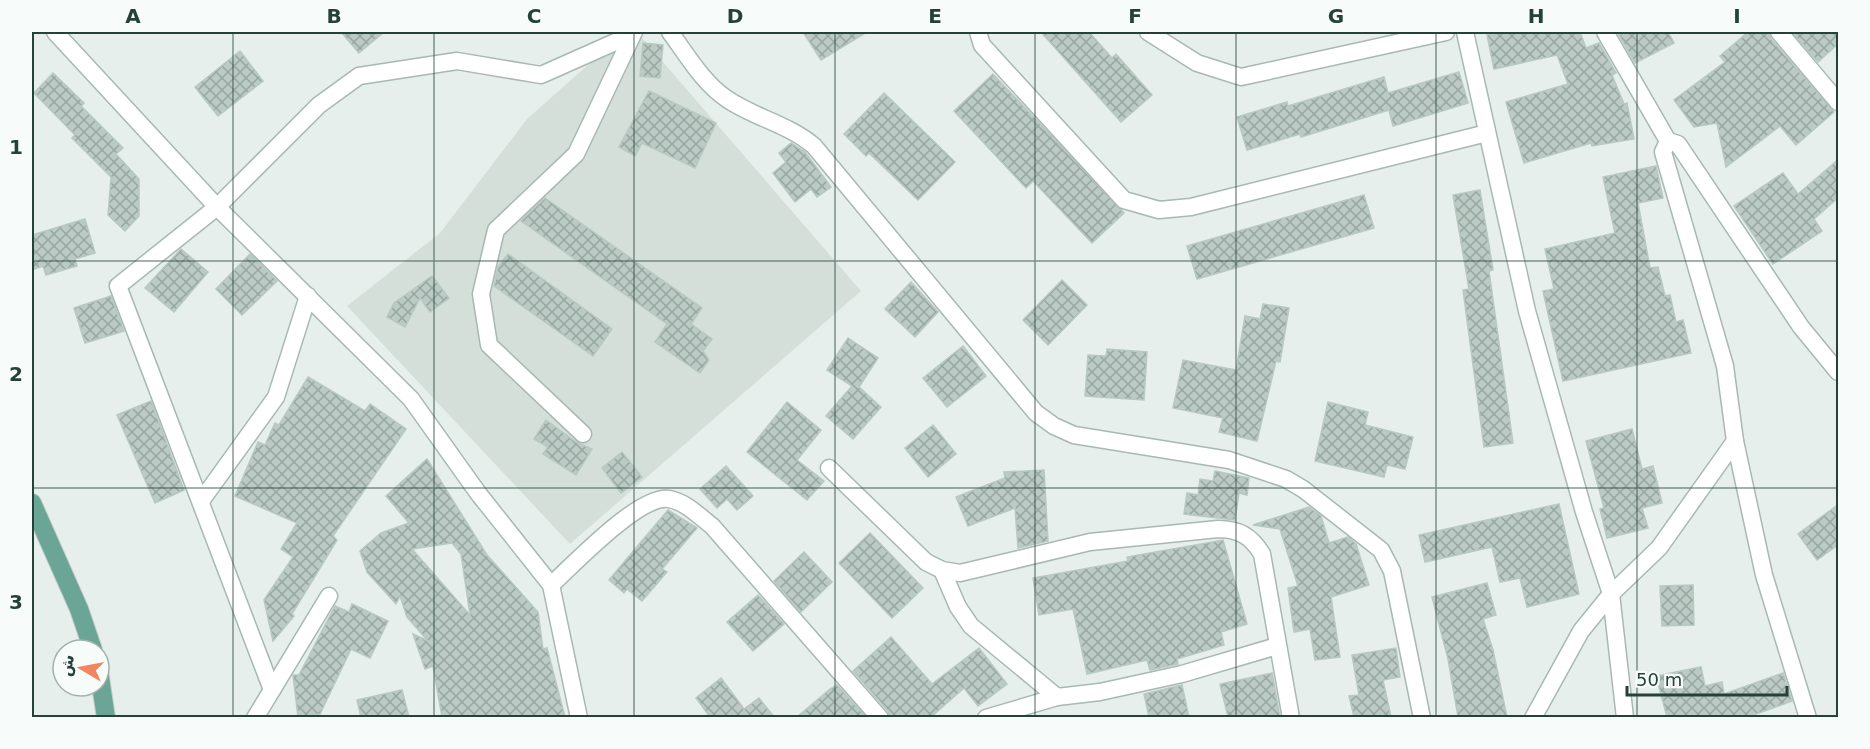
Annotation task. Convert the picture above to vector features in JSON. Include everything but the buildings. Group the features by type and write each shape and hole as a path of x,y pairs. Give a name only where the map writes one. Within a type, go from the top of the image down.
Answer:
{"main road":[{"path":"32,503 79,609 89,638"},
{"path":"103,698 106,717"}],"street":[{"path":"57,32 217,207 411,399 478,493 551,585 579,717"},
{"path":"670,32 702,76 728,100 788,128 814,146 1036,413 1054,426 1074,435 1229,460 1267,472 1303,489 1381,550 1392,571 1422,717"},
{"path":"978,32 982,45 1124,200 1159,210 1191,207 1487,132"},
{"path":"1148,32 1197,63 1241,77 1395,37 1446,32"},
{"path":"1465,32 1527,311 1584,512 1611,594 1625,717"},
{"path":"1605,32 1668,141 1678,144 1801,327 1838,368"},
{"path":"1779,32 1839,102"},
{"path":"272,690 118,286 217,207 320,105 359,76 457,61 541,75 632,33"},
{"path":"583,435 489,345 481,294 496,230 576,154 632,33"},
{"path":"1668,141 1663,152 1725,366 1735,441 1764,575 1808,717"},
{"path":"201,501 276,398 308,296"},
{"path":"1533,717 1581,631 1611,594 1659,548 1735,441"},
{"path":"829,468 926,562 942,570 960,573 1090,542 1232,529 1244,533 1255,542 1262,554 1291,717"},
{"path":"551,585 629,515 649,501 667,499 681,503 712,526 880,717"},
{"path":"942,570 958,607 971,626 1057,697"},
{"path":"255,717 329,596"},
{"path":"986,717 1057,697 1100,692 1182,674 1277,646"}],"shaded area":[{"path":"625,32 637,32 861,291 570,544 347,306 440,233 527,119"}]}
